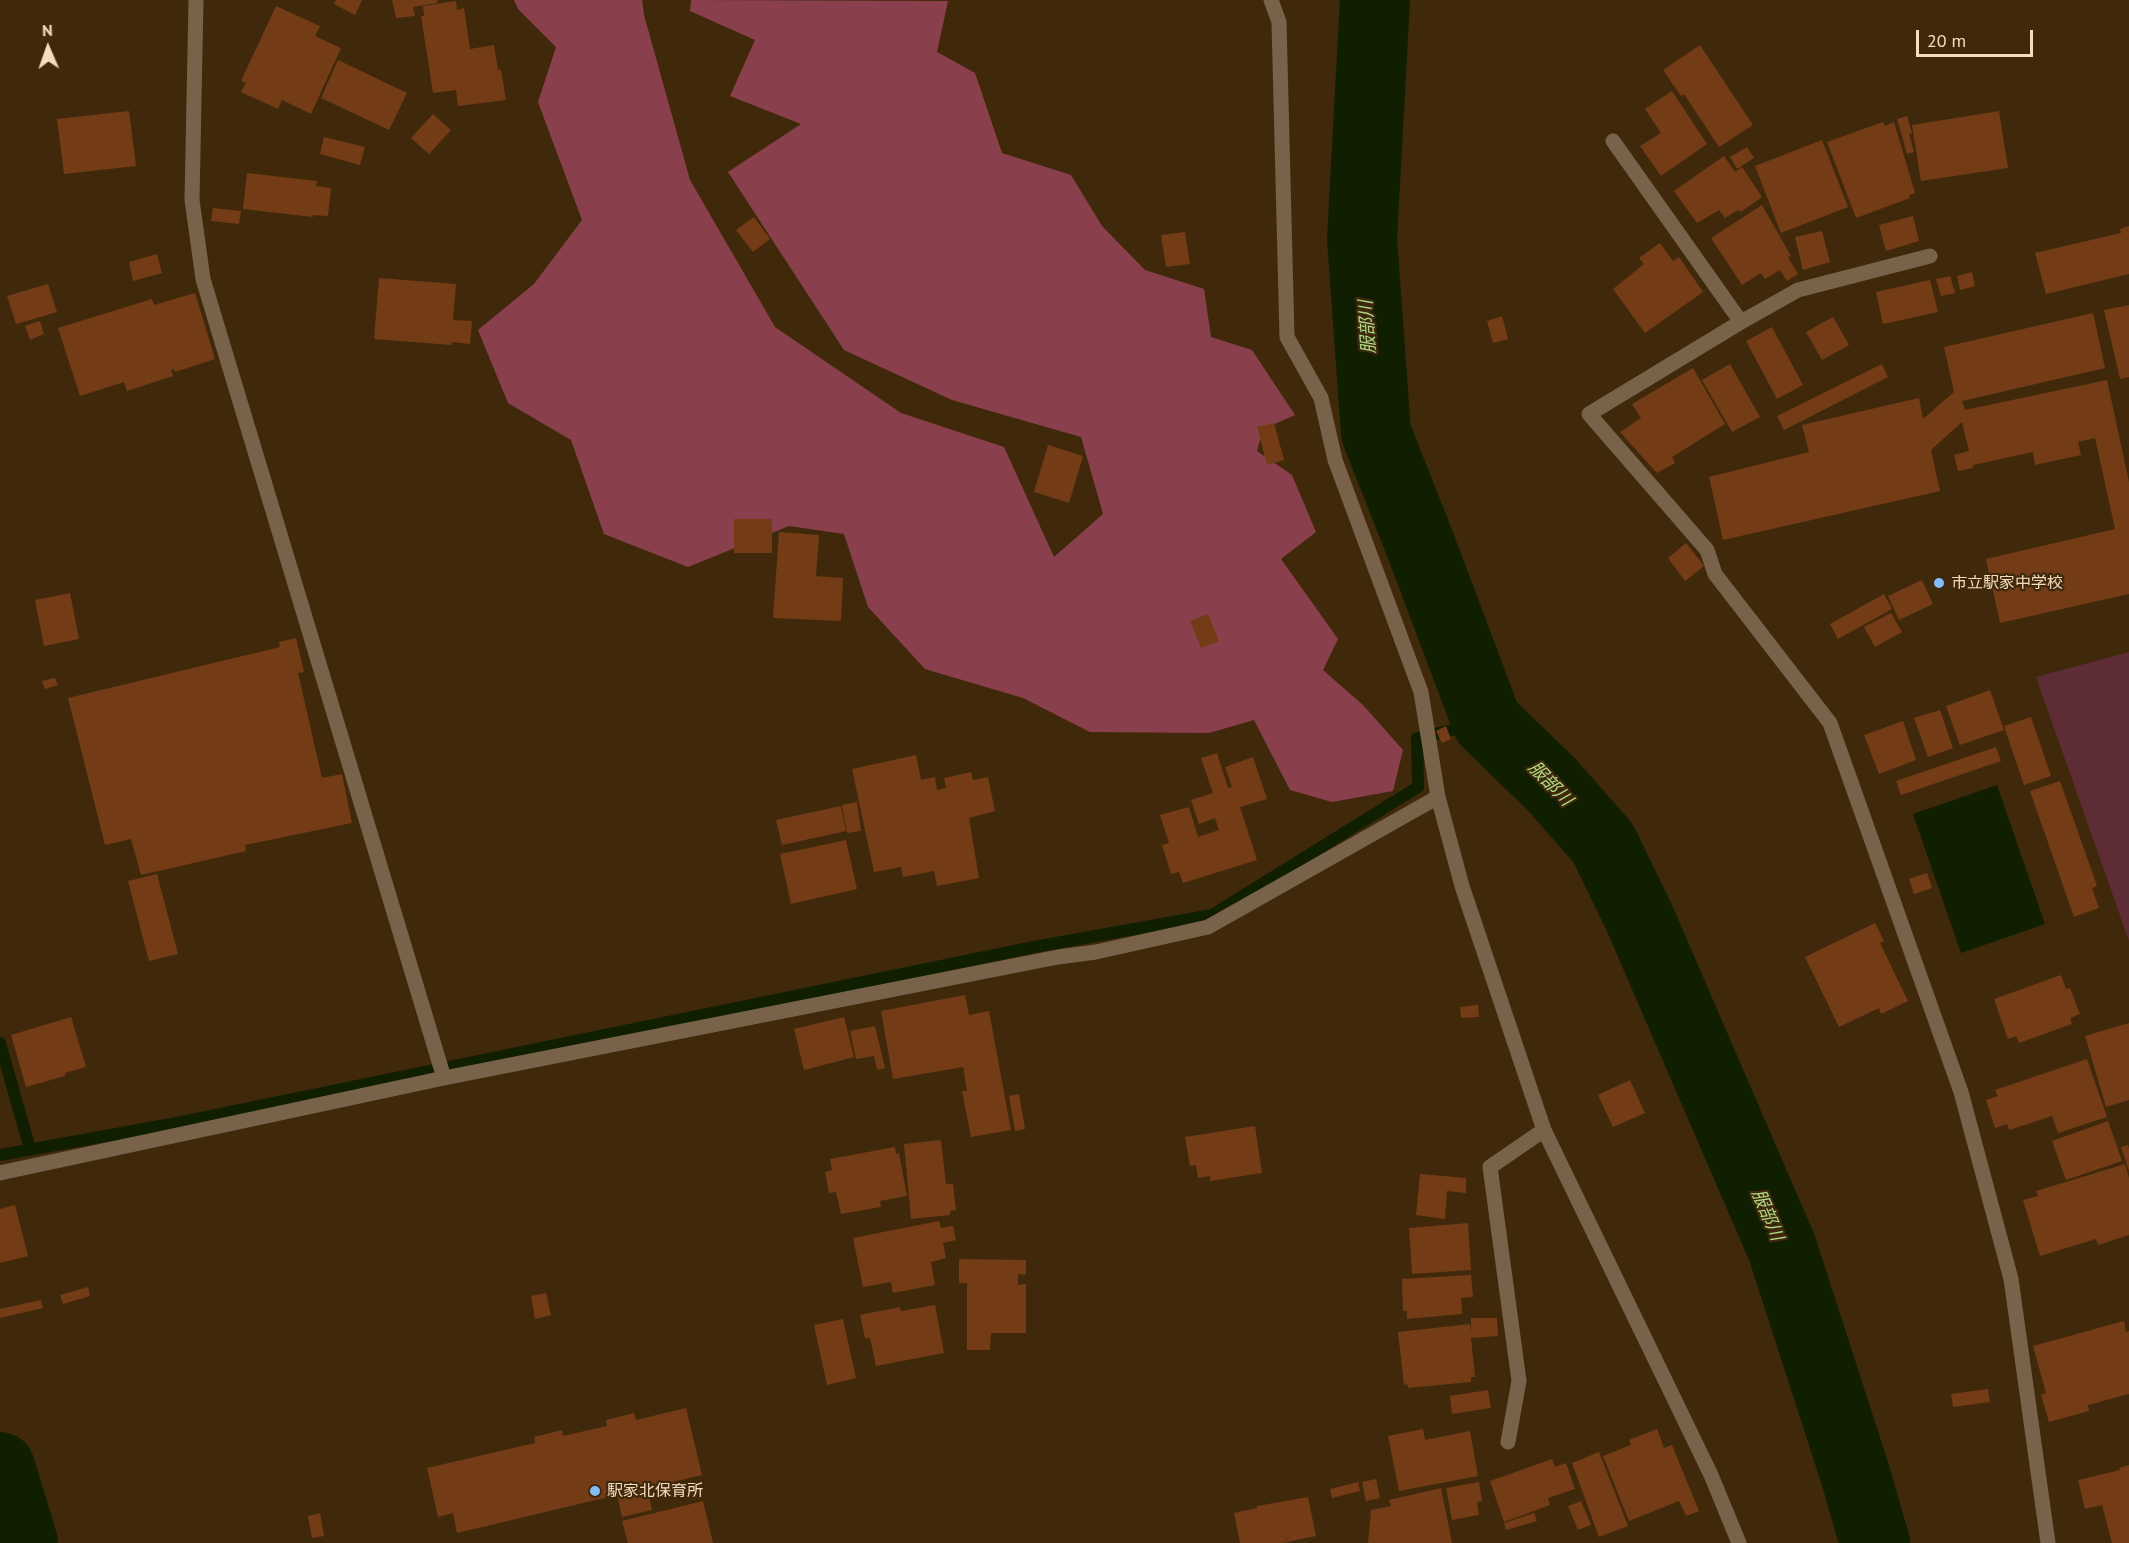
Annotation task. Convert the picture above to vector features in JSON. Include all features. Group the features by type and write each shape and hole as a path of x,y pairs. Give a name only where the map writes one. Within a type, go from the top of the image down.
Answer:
{"street":[{"path":"196,0 192,200 203,279 444,1078"},
{"path":"1270,0 1279,22 1287,337 1321,398 1335,460 1421,692 1438,797 1462,886 1544,1130 1711,1475 1739,1543"},
{"path":"1613,141 1741,322"},
{"path":"1930,256 1798,290 1589,414 1707,550 1715,574 1830,723 1961,1092 2008,1268 2048,1543"},
{"path":"0,1173 444,1078 1058,957 1096,952 1208,927 1438,797"},
{"path":"1508,1442 1519,1381 1490,1167 1544,1130"}],"shaded area":[{"path":"514,0 642,0 644,15 690,180 775,327 901,413 1004,447 1054,557 1103,514 1081,437 952,400 844,350 728,172 801,124 730,96 755,40 690,11 691,0 948,1 937,52 975,73 1002,153 1071,175 1102,226 1145,270 1204,289 1211,337 1252,350 1295,415 1263,429 1257,451 1292,475 1316,532 1281,559 1338,639 1323,670 1363,705 1403,750 1393,791 1332,802 1290,790 1254,720 1209,733 1090,732 1023,698 925,669 868,607 844,534 789,526 688,567 604,534 571,440 508,403 478,330 534,284 582,220 538,102 556,47 518,9"},
{"path":"2129,652 2129,941 2036,677"},
{"path":"1997,785 2045,924 1961,953 1913,814"}],"building":[{"path":"336,0 362,0 355,15 334,4"},
{"path":"392,0 437,0 437,3 413,7 415,16 396,18"},
{"path":"456,1 457,10 464,8 470,49 494,45 506,100 458,106 456,90 433,93 421,16 424,16 423,6"},
{"path":"276,6 320,26 315,36 341,48 311,114 282,100 278,109 241,92 246,83 241,81"},
{"path":"1700,45 1753,125 1719,147 1684,94 1681,96 1663,70"},
{"path":"338,60 407,93 389,130 321,98"},
{"path":"1672,91 1707,144 1661,176 1640,146 1661,133 1645,109"},
{"path":"129,111 136,166 64,174 57,119"},
{"path":"1999,111 2008,168 1921,181 1912,125"},
{"path":"433,114 451,130 429,154 411,138"},
{"path":"1907,116 1914,152 1907,154 1897,119"},
{"path":"1883,122 1885,126 1894,122 1915,193 1909,195 1910,198 1856,218 1827,142"},
{"path":"324,137 365,147 360,165 320,154"},
{"path":"1822,140 1848,207 1781,233 1755,166"},
{"path":"1747,147 1754,158 1737,169 1730,157"},
{"path":"1724,156 1735,172 1742,167 1762,197 1741,212 1738,210 1725,218 1719,210 1697,223 1674,191"},
{"path":"247,173 317,181 316,186 331,188 328,216 313,215 313,217 243,209"},
{"path":"1762,205 1791,256 1788,257 1798,274 1787,281 1780,270 1765,279 1761,273 1742,285 1711,238"},
{"path":"213,208 241,211 239,224 211,221"},
{"path":"1913,216 1919,241 1886,251 1879,225"},
{"path":"754,217 770,239 753,252 736,230"},
{"path":"2129,226 2129,274 2046,294 2035,253 2121,233 2120,229"},
{"path":"1822,231 1830,262 1803,270 1795,237"},
{"path":"1185,232 1190,264 1166,267 1161,235"},
{"path":"1660,243 1673,261 1679,257 1703,292 1645,333 1613,289 1644,264 1639,258"},
{"path":"157,254 162,273 133,281 129,262"},
{"path":"1972,272 1975,286 1960,290 1957,276"},
{"path":"1950,276 1955,293 1941,296 1936,279"},
{"path":"379,278 456,284 453,320 472,321 470,344 452,342 451,345 374,339"},
{"path":"1930,280 1938,312 1883,324 1876,292"},
{"path":"48,284 57,312 16,324 7,296"},
{"path":"195,293 215,359 175,372 174,369 171,370 173,376 127,391 124,382 80,396 58,328 152,299 154,305"},
{"path":"2129,305 2129,377 2120,379 2104,310"},
{"path":"2093,313 2105,368 1962,401 1965,410 2107,380 2129,482 2129,594 2000,623 1986,559 2115,529 2095,438 2078,442 2081,455 2035,465 2033,452 1973,465 1973,468 1958,471 1954,455 1969,451 1962,422 1931,450 1940,491 1723,540 1709,477 1809,452 1802,425 1919,398 1923,419 1954,392 1944,347"},
{"path":"1502,316 1508,339 1493,343 1487,321"},
{"path":"1833,317 1849,345 1822,360 1806,332"},
{"path":"40,321 44,334 30,340 25,326"},
{"path":"1772,327 1803,385 1777,399 1746,341"},
{"path":"1730,364 1760,417 1732,432 1702,380"},
{"path":"1882,364 1888,377 1784,430 1777,416"},
{"path":"1693,368 1725,424 1672,457 1675,463 1657,473 1620,432 1641,418 1632,404"},
{"path":"1274,423 1284,460 1267,465 1257,427"},
{"path":"1048,445 1083,456 1069,503 1034,492"},
{"path":"734,519 772,519 772,553 734,553"},
{"path":"779,532 819,535 816,576 843,578 841,621 773,618"},
{"path":"1686,543 1704,566 1685,581 1668,558"},
{"path":"1922,580 1933,604 1899,620 1888,596"},
{"path":"70,593 79,639 44,646 35,600"},
{"path":"1884,594 1892,609 1838,639 1830,624"},
{"path":"1891,613 1902,632 1875,647 1864,627"},
{"path":"1208,614 1219,641 1201,648 1190,621"},
{"path":"296,638 304,672 298,673 322,778 342,774 352,823 245,845 246,851 141,875 131,839 105,845 68,698 280,647 279,642"},
{"path":"55,678 58,685 45,689 42,681"},
{"path":"1990,690 2004,730 1960,745 1946,706"},
{"path":"1940,710 1953,748 1928,757 1914,718"},
{"path":"2031,717 2051,776 2024,785 2004,726"},
{"path":"1903,721 1916,760 1879,774 1864,735"},
{"path":"1446,726 1451,739 1442,743 1436,731"},
{"path":"1996,747 2001,761 1901,795 1896,781"},
{"path":"1217,753 1228,788 1232,787 1225,767 1253,757 1267,799 1240,807 1257,860 1183,883 1179,872 1171,874 1162,845 1169,843 1160,815 1189,807 1198,837 1219,830 1215,818 1199,824 1191,800 1213,793 1201,758"},
{"path":"916,755 921,780 935,777 937,790 946,788 944,778 971,772 973,780 988,777 995,811 969,818 979,878 937,886 934,871 903,877 901,867 874,872 852,769"},
{"path":"2060,781 2097,886 2092,888 2099,908 2074,917 2030,791"},
{"path":"857,802 861,831 847,833 842,805"},
{"path":"841,806 846,831 782,845 776,820"},
{"path":"846,840 857,889 791,904 780,854"},
{"path":"1927,873 1932,888 1914,894 1909,879"},
{"path":"157,874 178,954 149,961 128,881"},
{"path":"1875,923 1884,941 1880,943 1908,1001 1881,1014 1879,1008 1839,1027 1805,957"},
{"path":"2061,975 2066,989 2070,988 2080,1014 2070,1018 2072,1024 2019,1043 2016,1036 2008,1039 1994,999"},
{"path":"965,995 969,1015 989,1011 1011,1130 971,1137 962,1091 967,1091 963,1067 893,1079 881,1011"},
{"path":"1478,1005 1479,1017 1461,1018 1460,1007"},
{"path":"71,1017 86,1067 65,1073 65,1076 26,1087 11,1035"},
{"path":"844,1017 854,1057 804,1070 794,1029"},
{"path":"2129,1023 2129,1100 2106,1107 2085,1036"},
{"path":"875,1026 885,1068 877,1070 874,1056 856,1059 850,1031"},
{"path":"2087,1059 2107,1117 2058,1133 2052,1116 2009,1130 2007,1124 1995,1128 1986,1100 1998,1096 1995,1090"},
{"path":"1630,1080 1645,1113 1613,1127 1598,1095"},
{"path":"1019,1094 1025,1129 1015,1131 1009,1096"},
{"path":"2108,1121 2122,1161 2066,1180 2052,1141"},
{"path":"1255,1126 1262,1173 1210,1181 1210,1176 1198,1178 1196,1165 1190,1166 1185,1137"},
{"path":"941,1140 946,1184 953,1184 956,1210 950,1211 950,1215 911,1219 904,1144"},
{"path":"2128,1145 2129,1149 2129,1171 2121,1147"},
{"path":"895,1147 896,1154 899,1153 907,1196 880,1201 881,1207 841,1214 836,1192 829,1193 825,1172 832,1170 830,1159"},
{"path":"2125,1164 2129,1178 2129,1235 2098,1245 2096,1239 2040,1256 2023,1200 2038,1196 2036,1191"},
{"path":"1420,1174 1466,1178 1466,1193 1447,1191 1445,1219 1416,1215"},
{"path":"15,1205 28,1256 0,1263 0,1209"},
{"path":"939,1221 941,1228 953,1226 956,1240 943,1243 946,1258 931,1262 935,1285 893,1293 891,1282 863,1287 853,1238"},
{"path":"1468,1223 1471,1270 1412,1274 1409,1228"},
{"path":"959,1259 1026,1260 1026,1275 1018,1274 1018,1285 1026,1284 1026,1333 991,1333 990,1350 967,1350 967,1283 959,1283"},
{"path":"1471,1275 1473,1297 1461,1298 1462,1314 1407,1319 1407,1311 1403,1311 1402,1279"},
{"path":"88,1287 90,1296 63,1304 60,1295"},
{"path":"546,1293 551,1315 535,1319 531,1296"},
{"path":"41,1300 43,1308 0,1318 0,1309"},
{"path":"935,1305 944,1353 876,1366 870,1338 865,1338 860,1315 900,1307 901,1311"},
{"path":"1471,1318 1497,1318 1498,1336 1471,1338 1475,1377 1471,1377 1471,1382 1408,1388 1407,1384 1404,1385 1398,1332 1470,1324 1471,1333"},
{"path":"843,1319 856,1378 827,1385 814,1325"},
{"path":"2124,1321 2126,1332 2129,1331 2129,1394 2088,1405 2089,1411 2049,1422 2041,1395 2046,1393 2033,1346"},
{"path":"1988,1389 1990,1402 1953,1407 1951,1394"},
{"path":"1488,1390 1491,1408 1452,1414 1450,1396"},
{"path":"686,1408 702,1475 647,1488 652,1510 622,1517 617,1495 457,1533 453,1513 438,1517 427,1468 535,1443 534,1437 562,1430 563,1436 607,1426 606,1420 634,1413 636,1420"},
{"path":"1423,1429 1425,1440 1470,1431 1478,1476 1399,1491 1388,1436"},
{"path":"1657,1429 1664,1448 1672,1445 1699,1511 1686,1516 1679,1501 1629,1521 1603,1456 1631,1445 1629,1440"},
{"path":"1599,1452 1628,1526 1599,1537 1572,1463"},
{"path":"1552,1459 1555,1467 1566,1463 1575,1489 1548,1498 1550,1505 1504,1522 1490,1481"},
{"path":"2129,1465 2129,1543 2112,1543 2102,1505 2085,1509 2078,1480 2120,1470 2119,1468"},
{"path":"1376,1479 1380,1498 1366,1501 1362,1482"},
{"path":"1358,1482 1360,1491 1332,1498 1330,1489"},
{"path":"1479,1482 1482,1501 1477,1502 1479,1515 1452,1520 1446,1488"},
{"path":"1441,1488 1452,1543 1368,1543 1371,1510 1391,1506 1389,1500"},
{"path":"1308,1497 1316,1536 1282,1543 1240,1543 1234,1513 1257,1508 1257,1506"},
{"path":"703,1501 713,1543 628,1543 622,1521"},
{"path":"1581,1501 1591,1525 1578,1530 1568,1506"},
{"path":"320,1513 324,1536 312,1538 308,1516"},
{"path":"1534,1513 1537,1521 1506,1530 1504,1523"}],"waterway":[{"name":"服部川","path":"1375,0 1362,239 1376,433 1487,722 1552,785 1603,843 1639,917 1782,1248 1875,1543"},
{"path":"0,1155 177,1123 1034,947 1212,915 1418,787 1417,738 1487,722"},
{"path":"0,1043 30,1149"},
{"path":"0,1467 23,1543"}],"place":[{"name":"市立駅家中学校","path":"1939,583"},
{"name":"駅家北保育所","path":"595,1491"}]}
